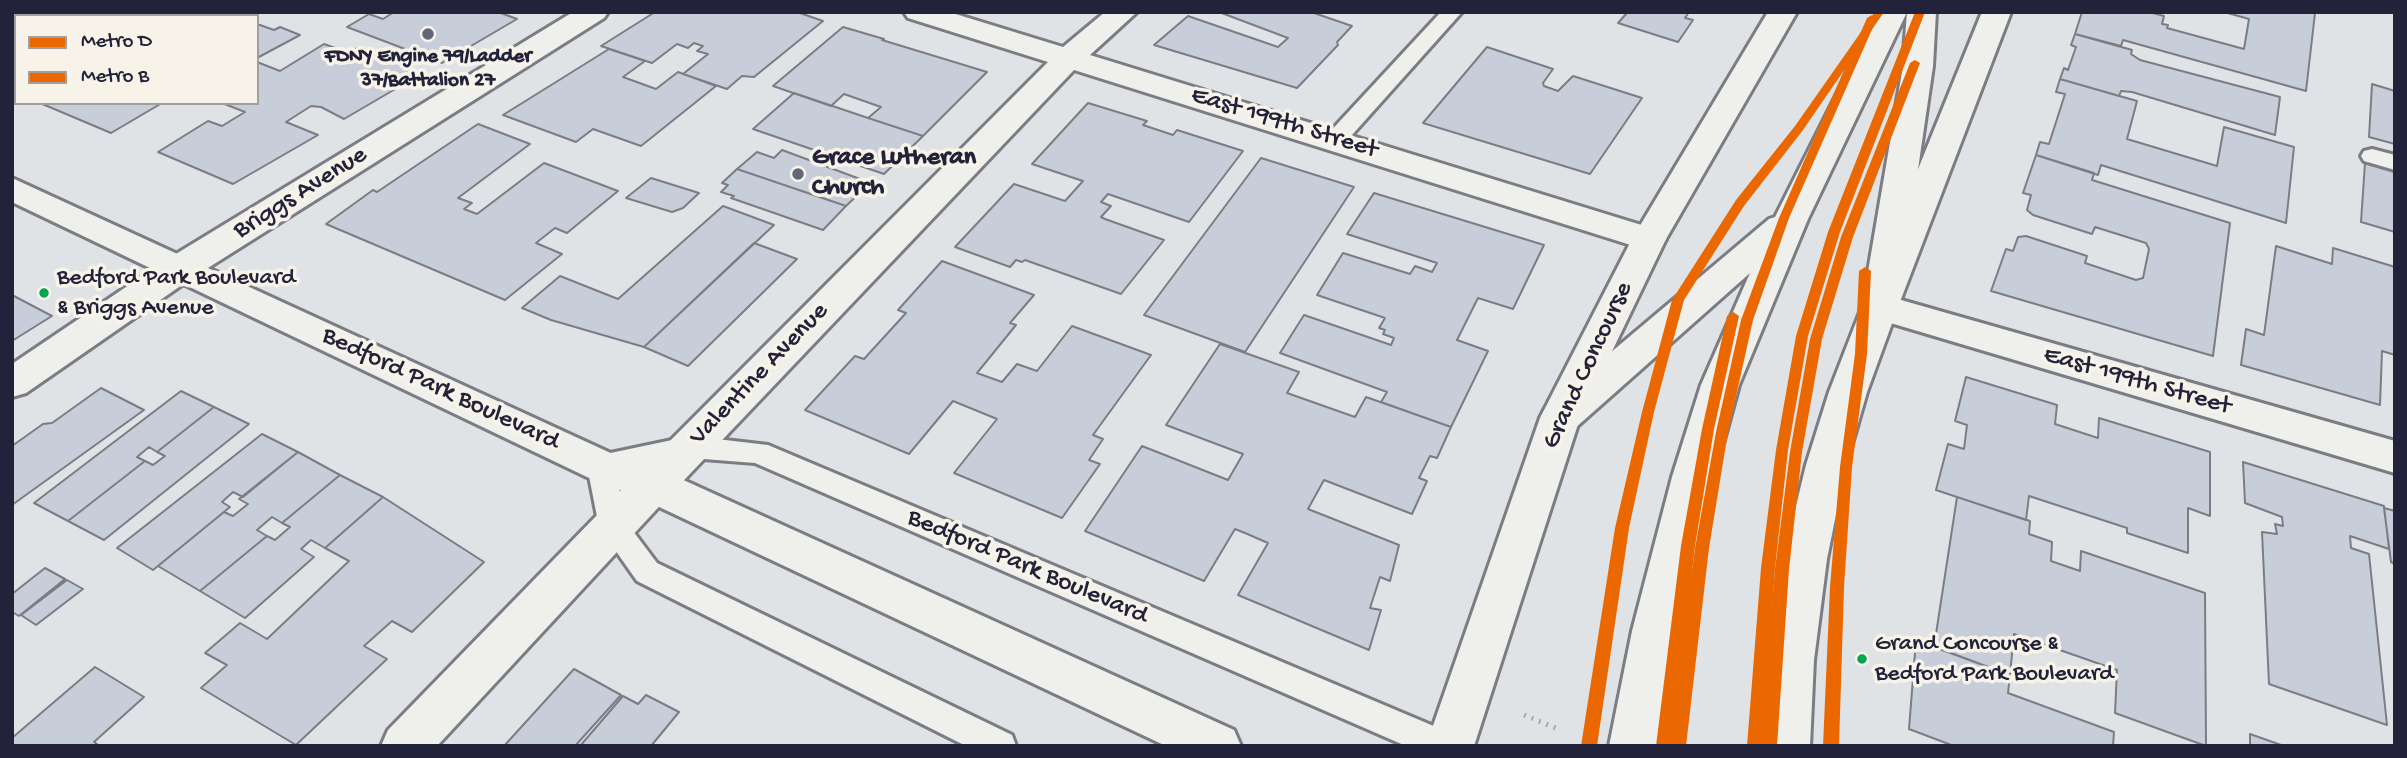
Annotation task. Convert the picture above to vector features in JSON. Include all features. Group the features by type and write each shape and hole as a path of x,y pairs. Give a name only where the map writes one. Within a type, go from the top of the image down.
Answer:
{"street":[{"name":"Briggs Avenue","path":"12,383 180,269 594,12"},
{"name":"East 199th Street","path":"918,12 1070,57 1649,239"},
{"name":"Valentine Avenue","path":"405,746 653,485 1070,57 1123,12"},
{"name":"Grand Concourse","path":"1450,746 1560,418 1649,239 1783,12"},
{"path":"1867,65 1872,12"},
{"path":"1633,746 1654,631 1693,477 1720,385 1791,219 1893,12"},
{"path":"1880,307 1918,66 1922,12"},
{"path":"1786,746 1791,660 1805,559 1826,465 1880,307 1997,12"},
{"name":"Bedford Park Boulevard","path":"12,189 601,466 653,485 1217,746"},
{"path":"1560,418 1791,219"},
{"name":"East 199th Street","path":"1880,307 2395,457"}],"lane":[{"path":"1335,140 1452,12"},
{"path":"2372,156 2395,163"},
{"name":"Bedford Park Boulevard","path":"601,466 691,446 758,453 1443,746"},
{"path":"601,466 613,527 647,572 1000,746"}],"path":[{"path":"1524,715 1558,729"}],"building":[{"path":"32,12 92,12 89,14 28,14"},
{"name":"FDNY Engine 79/Ladder 37/Battalion 27","path":"394,12 498,12 517,19 442,63 347,27 369,14 383,19"},
{"path":"655,12 797,12 823,21 754,77 742,76 727,89 683,74 708,54 697,51 703,46 694,43 688,48 677,44 652,63 601,46"},
{"path":"1219,12 1311,12 1352,26 1337,42 1338,45 1297,88 1154,45 1188,16 1278,47 1288,38"},
{"path":"1621,12 1689,12 1685,18 1693,20 1678,42 1618,23 1626,14"},
{"path":"2082,12 2149,12 2164,16 2162,24 2168,25 2167,28 2244,49 2249,19 2224,12 2315,13 2306,91 2123,40 2121,46 2075,34"},
{"path":"259,25 274,30 280,27 300,35 259,57"},
{"path":"843,27 987,72 923,136 868,118 881,107 844,94 831,106 773,86"},
{"path":"2075,34 2132,50 2131,54 2140,60 2280,97 2275,135 2132,92 2121,91 2119,96 2060,79 2064,68 2068,70 2076,47 2071,45"},
{"path":"324,44 349,53 357,48 410,67 407,69 421,74 344,119 321,107 311,106 286,122 318,135 233,184 158,152 208,121 222,126 245,112 227,105 259,105 259,63 280,71"},
{"path":"1487,47 1553,69 1543,83 1544,86 1558,91 1573,76 1642,98 1590,174 1423,123"},
{"path":"609,49 645,61 623,77 656,89 678,72 716,86 641,146 593,129 576,142 503,115"},
{"path":"2060,79 2137,101 2127,139 2217,166 2224,127 2294,147 2286,223 2101,165 2098,175 2036,155 2040,142 2049,144 2065,94 2056,92"},
{"path":"2372,84 2395,91 2395,144 2369,137"},
{"path":"794,93 923,136 884,174 753,129"},
{"path":"1088,103 1147,121 1143,125 1173,135 1177,130 1243,151 1189,222 1108,194 1101,202 1111,206 1101,217 1164,240 1121,294 1025,260 1016,260 1010,267 955,247 1014,184 1065,201 1083,181 1032,164"},
{"path":"45,105 159,105 111,133"},
{"path":"478,124 530,144 458,198 472,203 464,209 477,214 544,163 618,191 567,233 555,228 536,243 562,254 505,300 326,224 373,190 377,192"},
{"name":"Grace Lutheran Church","path":"782,150 860,179 856,182 867,186 846,206 737,169 757,152 774,158"},
{"path":"2036,155 2094,173 2092,180 2230,223 2213,356 1991,291 2006,249 2013,251 2018,237 2026,236 2087,256 2085,263 2136,280 2143,278 2149,249 2146,243 2095,227 2092,234 2033,215 2027,210 2031,195 2023,193"},
{"path":"1261,158 1354,187 1245,352 1144,315"},
{"path":"2365,163 2395,172 2395,232 2361,222"},
{"path":"737,169 846,206 823,230 731,198 734,196 721,192 728,185 722,183"},
{"path":"651,178 699,193 683,208 672,212 626,198"},
{"path":"1374,193 1544,245 1513,309 1478,298 1457,340 1488,351 1451,427 1381,402 1387,392 1280,353 1304,315 1391,345 1394,338 1383,334 1385,330 1379,328 1385,318 1317,295 1343,253 1410,274 1415,266 1432,272 1437,263 1347,234"},
{"path":"723,206 774,225 644,347 551,320 522,308 560,276 618,299"},
{"path":"754,243 797,259 688,366 644,347"},
{"path":"2276,246 2332,264 2333,248 2395,267 2395,355 2382,351 2380,405 2241,365 2246,329 2264,335"},
{"path":"942,261 1034,295 1010,323 1016,325 977,373 1002,382 1017,364 1037,371 1072,326 1151,355 1093,435 1103,439 1089,460 1100,464 1062,518 954,473 997,419 953,401 909,454 805,410 855,356 864,359 906,313 898,310"},
{"path":"12,295 52,316 12,341"},
{"path":"1220,344 1299,372 1287,393 1355,417 1366,397 1451,427 1437,458 1430,456 1419,478 1427,481 1412,514 1324,480 1308,509 1399,545 1390,581 1380,577 1370,608 1381,610 1369,650 1238,595 1268,543 1245,533 1235,529 1204,581 1085,531 1142,446 1228,480 1243,454 1166,425"},
{"path":"1966,377 2057,405 2055,424 2098,438 2099,418 2210,452 2210,516 2188,508 2188,553 2127,533 2127,528 2029,496 2026,520 1936,490 1948,444 1964,449 1967,425 1955,421"},
{"path":"101,388 144,410 12,505 12,446 43,424 52,423"},
{"path":"181,391 214,407 157,452 149,447 137,457 145,461 68,521 34,503"},
{"path":"214,407 249,424 104,540 68,521 145,461 153,465 165,456 157,452"},
{"path":"262,434 298,452 243,497 233,492 222,502 230,507 153,570 117,548"},
{"path":"298,452 340,475 282,523 272,517 257,530 267,536 200,591 158,566 224,512 233,516 248,504 239,499"},
{"path":"2243,462 2384,506 2389,549 2350,536 2351,548 2369,554 2387,725 2269,684 2262,532 2277,534 2275,524 2283,526 2282,517 2245,503"},
{"path":"340,475 383,497 325,548 311,540 301,549 314,557 245,618 200,591 267,536 275,540 290,527 282,523"},
{"path":"383,497 484,562 412,632 392,621 364,646 387,659 296,745 201,688 227,665 205,653 240,623 267,639 349,561 325,548"},
{"path":"1957,497 2030,521 2029,534 2052,542 2051,561 2080,571 2081,551 2205,593 2206,746 2115,713 2117,670 2014,634 2010,675 1934,647"},
{"path":"2384,508 2395,511 2395,564 2391,562"},
{"path":"45,568 65,579 19,616 12,612 12,594"},
{"path":"67,580 83,589 36,625 21,615"},
{"path":"1916,640 2010,675 2008,693 2114,732 2113,746 1954,746 1909,729"},
{"path":"95,667 144,697 94,742 100,746 12,746 12,738"},
{"path":"574,669 621,695 575,746 504,746"},
{"path":"646,695 679,712 651,746 580,746 623,696 638,704"},
{"path":"2250,734 2284,746 2250,746"}],"metro line":[{"name":"D","path":"1589,746 1622,528 1648,412 1678,300 1740,203 1799,128 1880,12"},
{"name":"D","path":"1755,746 1768,568 1782,450 1802,336 1834,232 1920,12"},
{"name":"B","path":"1678,746 1702,548 1722,432 1747,320 1784,218 1872,18"},
{"name":"B","path":"1769,746 1782,569 1796,452 1816,339 1847,237 1915,63"},
{"name":"D","path":"1831,746 1837,587 1846,467 1861,354 1865,271"},
{"name":"D","path":"1664,746 1688,546 1708,429 1733,316"}],"place":[{"name":"FDNY Engine 79/Ladder 37/Battalion 27","path":"428,34"},
{"name":"Grace Lutheran Church","path":"798,174"},
{"name":"Bedford Park Boulevard & Briggs Avenue","path":"44,293"},
{"name":"Grand Concourse & Bedford Park Boulevard","path":"1862,659"}]}
